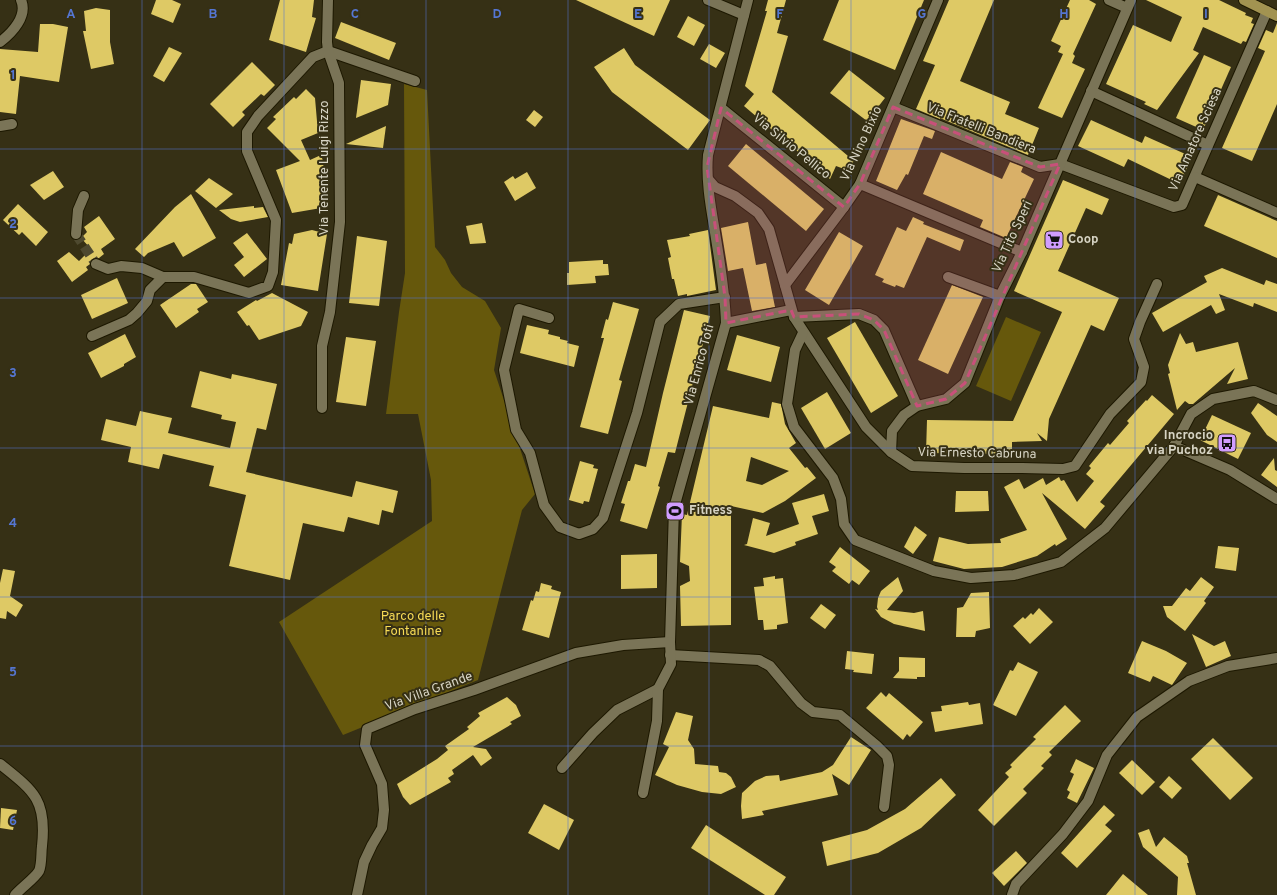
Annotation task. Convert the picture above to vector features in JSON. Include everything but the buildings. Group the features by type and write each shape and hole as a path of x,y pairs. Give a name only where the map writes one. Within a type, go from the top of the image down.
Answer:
{"main road":[{"path":"1244,0 1277,16"}],"street":[{"path":"0,42 11,33 20,21 23,5 20,0"},
{"name":"Via Tenente Luigi Rizzo","path":"322,408 322,346 330,312 340,222 339,83 328,51 328,0"},
{"path":"708,0 744,15"},
{"name":"Via Enrico Toti","path":"643,793 657,721 658,690 671,664 670,642 674,508 726,323 725,297 709,199 707,167 708,155 748,0"},
{"name":"Via Nino Bixio","path":"785,285 860,184 938,0"},
{"path":"1109,0 1129,4"},
{"name":"Via Tito Speri","path":"891,452 892,431 904,415 917,406 946,399 965,382 1000,296 1022,252 1129,4"},
{"name":"Via Amatore Sciesa","path":"1060,164 1174,207 1182,204 1267,11"},
{"path":"96,264 108,269 121,266 142,268 163,277 194,276 249,293 268,286 273,272 276,220 247,151 247,132 258,116 313,57 328,51 415,81"},
{"path":"1091,91 1208,145"},
{"name":"Via Fratelli Bandiera","path":"893,107 1040,167 1060,164"},
{"name":"Via Silvio Pellico","path":"721,108 844,207"},
{"path":"0,126 12,124"},
{"path":"1195,177 1277,213"},
{"name":"Via Ernesto Cabruna","path":"708,179 715,187 735,196 758,213 769,228 792,313 803,333 866,427 891,452 912,466 1063,469 1075,466 1110,414 1141,382 1144,367 1134,339 1156,284"},
{"path":"860,184 1022,252"},
{"path":"76,234 78,210 84,196"},
{"path":"92,336 129,320 137,313 146,301 150,290 163,277"},
{"path":"948,277 1000,296"},
{"path":"549,318 519,309 504,370 516,430 530,453 544,505 560,527 579,534 593,529 604,518 637,413 660,322 679,304 725,297"},
{"path":"726,323 792,313 859,314 874,320 884,330 917,406"},
{"path":"803,333 796,350 788,404 794,427 833,478 841,499 844,524 856,540 934,571 971,578 1014,575 1061,562 1105,528 1174,446 1191,414 1213,398 1254,391 1277,400"},
{"path":"1174,446 1230,470 1277,499"},
{"name":"Via Villa Grande","path":"357,895 364,862 382,828 384,810 382,784 365,745 367,729 415,709 576,653 623,645 670,642"},
{"path":"670,656 759,660 770,666 801,703 813,712 840,716 876,745 887,756 889,765 884,807"},
{"path":"1012,895 1016,884 1063,834 1088,801 1108,755 1137,717 1189,681 1228,666 1277,658"},
{"path":"562,768 594,732 617,710 658,690"},
{"path":"0,764 32,793 40,804 43,817 39,871 15,895"}],"highlighted area":[{"path":"893,107 1040,167 1060,164 965,383 946,399 917,406 884,330 874,320 859,314 794,317 791,310 726,323 725,297 707,167 721,108 844,207 860,184"}],"green space":[{"name":"Parco delle Fontanine","path":"404,84 427,90 435,247 445,260 451,273 462,287 485,301 501,328 494,370 535,494 522,510 478,680 343,735 279,622 432,521 431,480 418,414 386,414 405,273"},
{"path":"1006,317 1041,332 1011,401 976,386"}],"tunnel":[{"path":"76,234 96,264"}],"place":[{"name":"Coop","path":"1054,240"},
{"name":"Incrocio via Puchoz","path":"1227,443"},
{"name":"Fitness","path":"675,511"}]}
